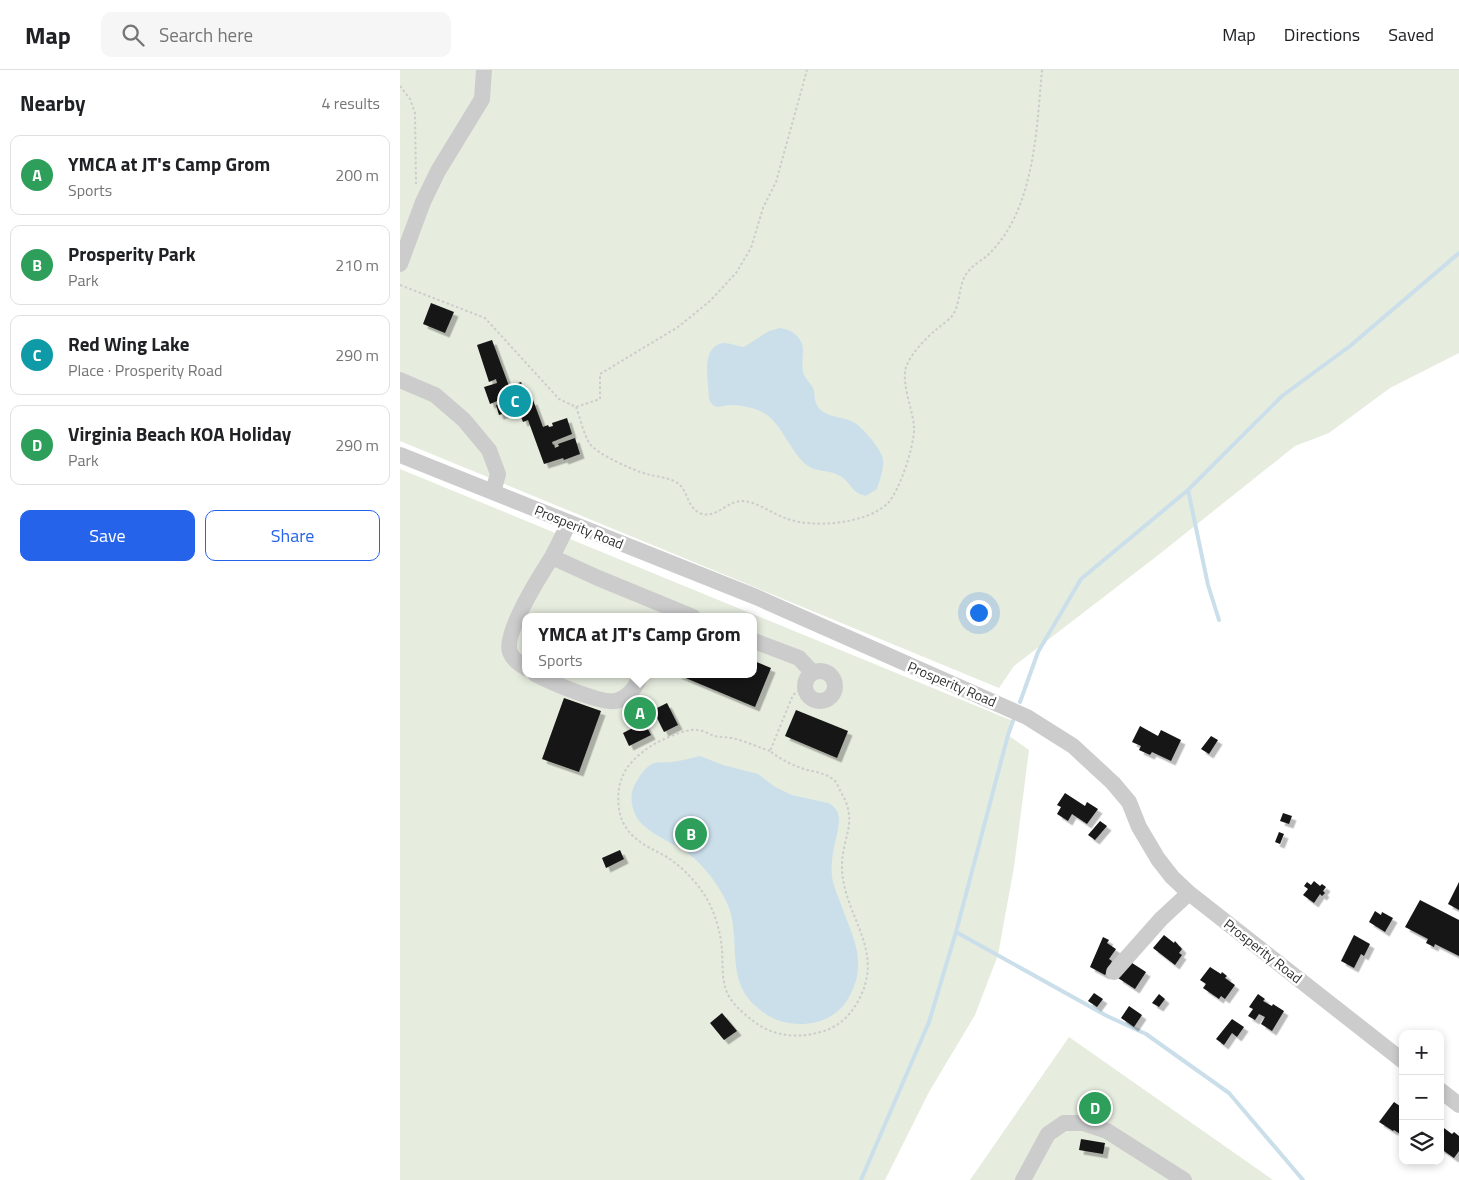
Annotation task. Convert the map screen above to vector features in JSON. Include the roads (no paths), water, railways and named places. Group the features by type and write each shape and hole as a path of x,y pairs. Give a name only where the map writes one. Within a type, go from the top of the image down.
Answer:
{"street":[{"path":"400,264 423,202 438,172 482,99 484,70"},
{"path":"400,380 435,395 464,420 489,450 498,474 493,492"},
{"name":"Prosperity Road","path":"400,454 756,597 934,677 994,701 1040,724 1073,746 1113,783 1129,802 1139,828 1158,859 1172,877 1189,893 1399,1058"},
{"path":"522,665 516,661 509,650 512,632 527,598 552,557 569,523"},
{"path":"552,557 668,612"},
{"path":"757,642 798,658 812,672"},
{"path":"822,671 830,674 835,680 836,690 824,702 816,701 808,696 804,688 806,679 812,672 822,671"},
{"path":"545,678 585,695 615,701 634,690 640,678"},
{"path":"1114,972 1161,919 1189,893"},
{"path":"1444,1093 1459,1105"},
{"path":"1023,1180 1048,1134 1064,1123 1083,1123 1107,1131 1184,1180"}],"water":[{"path":"780,328 797,336 802,344 803,372 813,388 815,401 819,408 823,412 855,423 872,439 882,455 882,474 877,489 866,496 857,493 844,479 836,474 808,466 796,454 776,423 761,411 731,405 716,407 711,403 709,399 707,366 711,351 716,346 724,343 744,347 769,331"},
{"path":"700,756 723,765 758,774 775,787 792,795 828,803 837,811 839,822 833,854 832,877 854,938 858,962 857,975 846,1002 837,1012 826,1019 807,1024 783,1022 768,1016 750,1001 738,976 731,915 718,886 696,860 649,830 636,816 632,805 633,789 640,775 647,768 652,764 675,762"}],"waterway":[{"path":"1020,702 1038,652 1081,579 1188,490 1282,396 1350,346 1459,253"},
{"path":"1188,490 1208,585 1219,620"},
{"path":"861,1180 929,1022 956,932 1013,721"},
{"path":"956,932 1107,1016 1146,1034 1229,1093 1303,1180"}],"place":[{"name":"Red Wing Lake","path":"515,401"},
{"name":"YMCA at JT's Camp Grom","path":"640,713"},
{"name":"Prosperity Park","path":"691,834"},
{"name":"Virginia Beach KOA Holiday","path":"1095,1108"}]}
